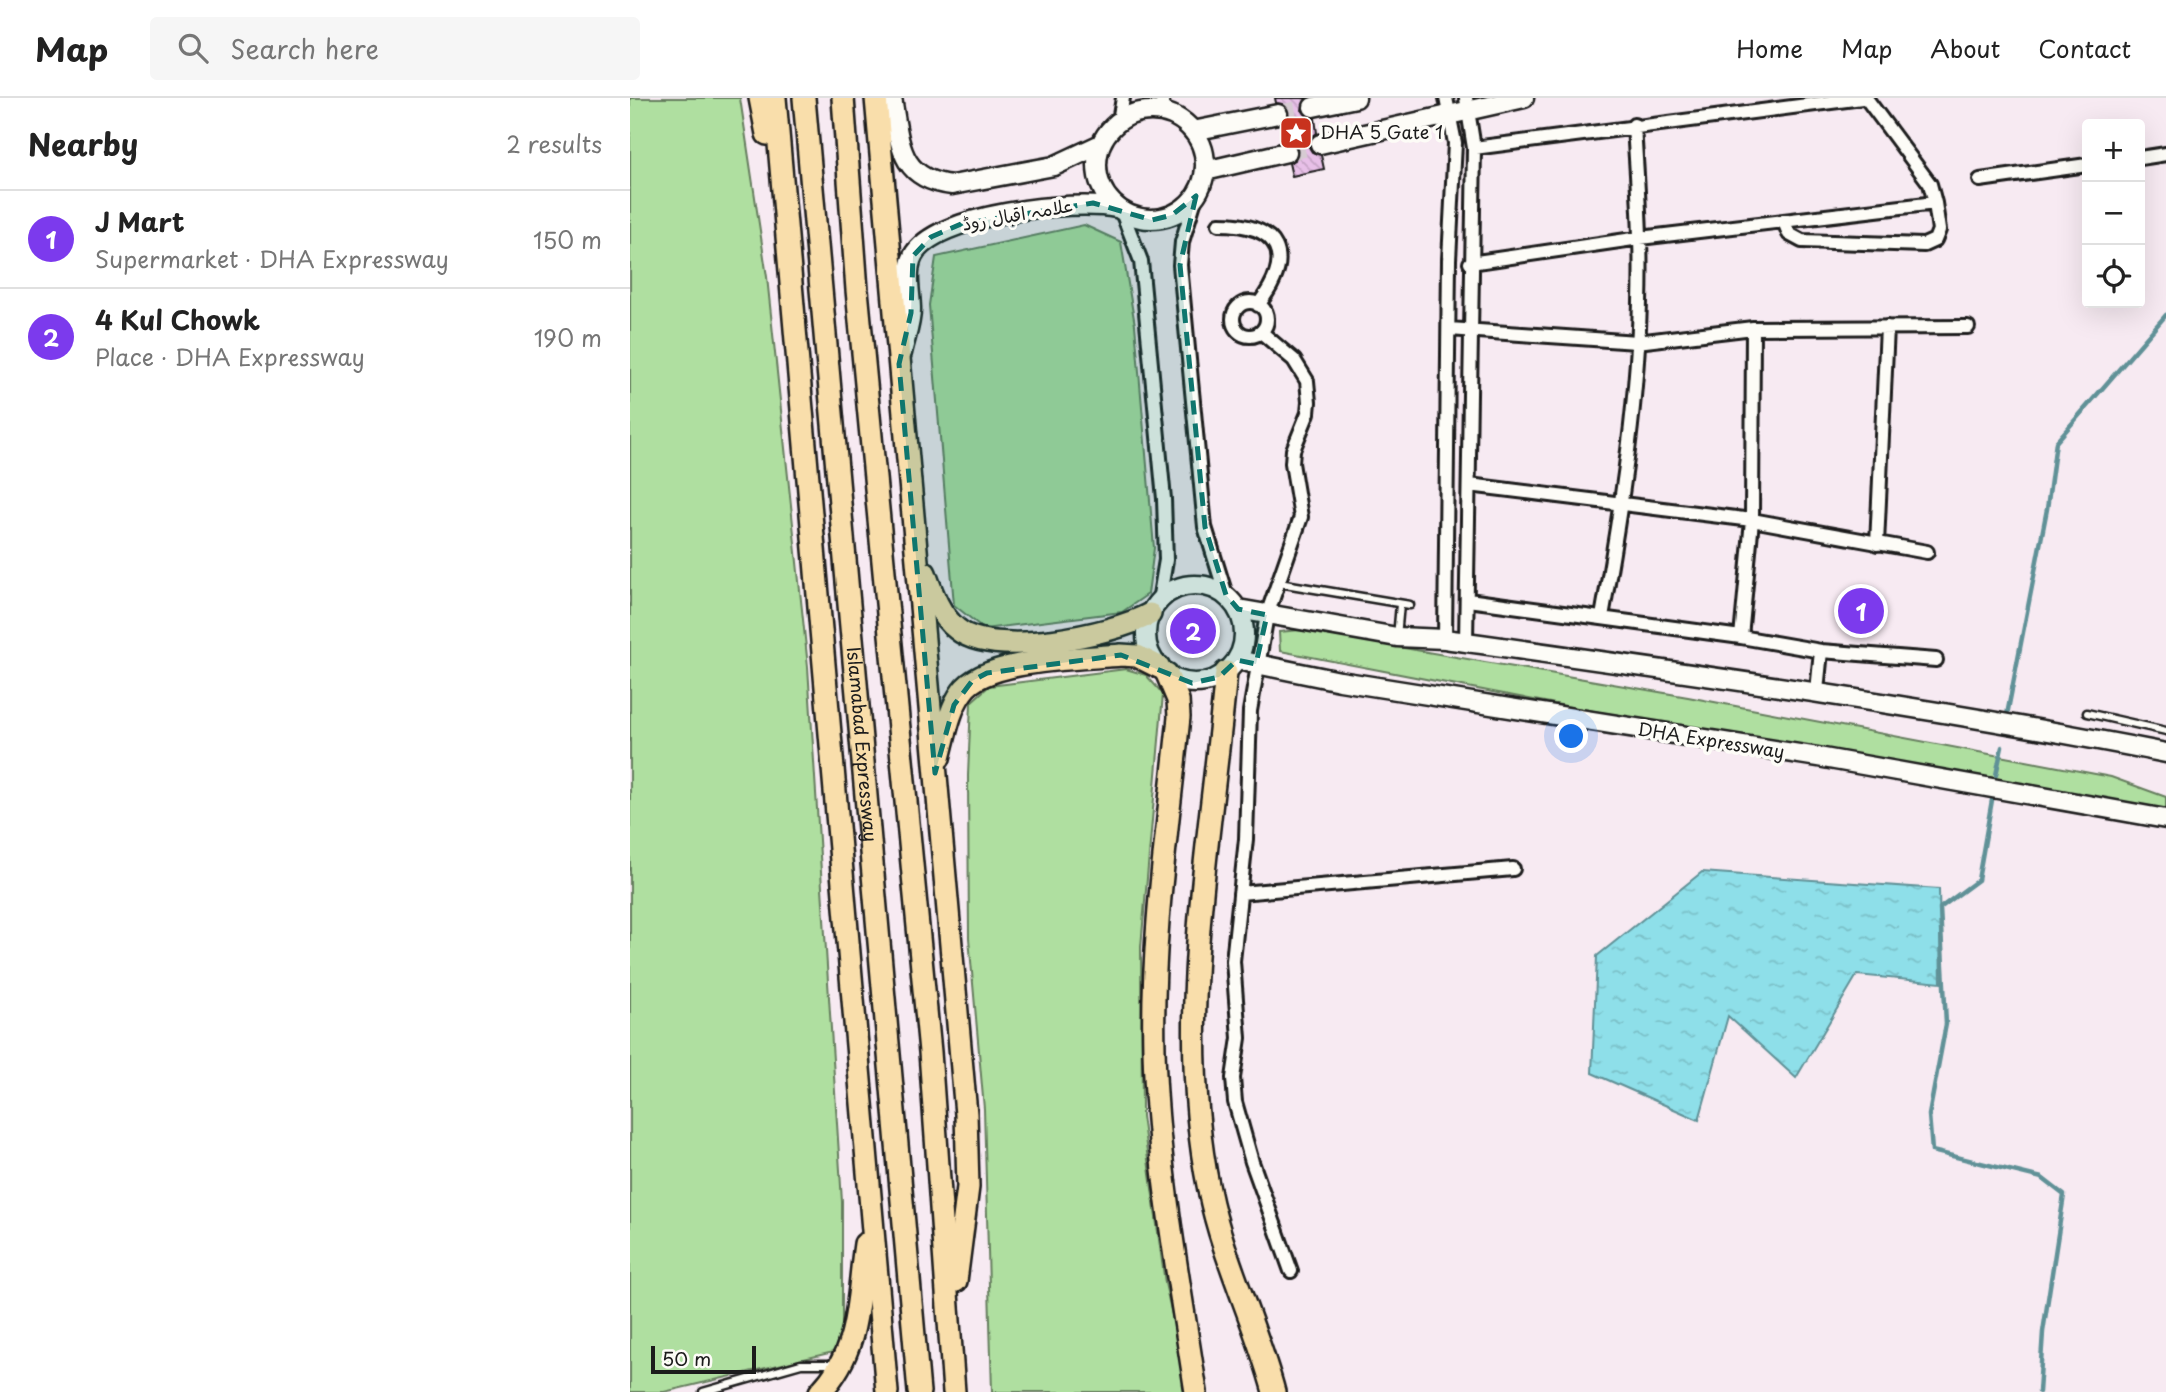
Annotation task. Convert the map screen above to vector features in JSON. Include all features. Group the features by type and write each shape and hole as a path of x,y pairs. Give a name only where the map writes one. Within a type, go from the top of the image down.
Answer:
{"highway":[{"path":"760,98 785,211"},
{"path":"775,98 887,1392"},
{"name":"Islamabad Expressway","path":"803,98 919,1392"},
{"path":"843,98 857,290 930,1052 954,1392"},
{"path":"876,98 966,1114 968,1187 950,1329"},
{"path":"916,548 945,616 957,630 975,640 1001,644 1087,634 1124,626 1154,608"},
{"path":"935,773 954,705 972,681 987,673 1009,667 1121,655 1137,656 1163,670 1178,700 1179,717 1157,944 1154,1051 1171,1233 1196,1392"},
{"path":"1232,666 1196,955 1200,1123 1209,1191 1274,1392"},
{"path":"820,1392 841,1366 859,1312 870,1211"}],"main road":[{"path":"892,98 902,157 926,179 939,184 952,186 1054,166 1101,144"},
{"path":"1313,107 1356,98"},
{"path":"1320,144 1448,106 1524,98"},
{"path":"1119,210 1099,183 1097,164 1101,144 1119,121 1162,105 1193,131 1203,149 1205,171 1196,196"},
{"path":"1193,131 1278,114"},
{"path":"1205,171 1287,152"},
{"name":"علامہ اقبال روڈ","path":"899,364 911,313 910,268 914,256 930,237 961,224 1062,205 1093,203 1142,219 1162,219 1181,210 1196,196"},
{"path":"1232,602 1244,629 1232,666 1210,680 1192,683 1163,670 1147,642 1154,608 1176,589 1197,585 1267,615 1397,637 1445,639 1817,691 2006,722 2166,753"},
{"name":"DHA Expressway","path":"1232,666 1256,664 1340,681 1952,779 2166,819"}],"street":[{"path":"1119,121 1123,98"},
{"path":"1474,148 1634,125 1864,98 1930,184 1939,230 1935,240 1924,245 1802,241 1789,234 1785,223"},
{"path":"1466,642 1470,263 1474,148 1468,104"},
{"path":"1445,639 1449,329 1455,143 1448,106"},
{"path":"1602,617 1622,505 1637,342 1640,238 1634,125"},
{"path":"2145,157 2166,154"},
{"path":"1980,180 2082,166"},
{"path":"1196,196 1182,242 1180,265 1205,527 1232,602"},
{"path":"1470,263 1640,238 1785,223 1935,203"},
{"path":"1119,210 1141,261 1164,499 1166,560 1154,608"},
{"path":"1219,224 1257,228 1269,237 1279,264 1276,280 1258,305"},
{"path":"1258,305 1242,305 1235,313 1234,324 1245,335 1261,332"},
{"path":"1258,305 1267,317 1261,332"},
{"path":"1877,544 1886,327"},
{"path":"1449,329 1637,342 1752,328 1968,327"},
{"path":"1741,637 1752,520 1752,328"},
{"path":"1261,332 1294,360 1307,380 1308,414 1293,450 1292,463 1301,517 1267,615 1256,664 1250,710 1240,893 1233,961 1239,1038 1233,1078 1235,1102 1252,1163 1280,1233 1292,1272"},
{"path":"1469,485 1752,520 1927,552"},
{"path":"1468,600 1741,637 1821,651 1936,660"},
{"path":"1817,691 1821,651"},
{"path":"1240,893 1513,869"}],"lane":[{"path":"1279,583 1410,605"},
{"path":"1397,637 1399,604"},
{"path":"2087,713 2166,731"},
{"path":"703,1392 801,1364 832,1361 841,1366"}],"highlighted area":[{"path":"1196,196 1180,265 1205,527 1226,595 1238,609 1267,615 1256,664 1237,660 1219,677 1192,683 1121,655 987,673 972,681 954,705 935,773 899,364 911,313 913,256 931,237 961,224 1093,203 1152,220 1172,215"}],"green space":[{"path":"630,98 740,98 767,277 808,667 842,1202 842,1350 664,1392 630,1392"},
{"path":"1084,225 1121,242 1135,325 1154,548 1148,594 1122,612 984,629 954,605 929,305 936,257"},
{"path":"1300,630 1688,697 2111,777 2166,797 2166,811 1571,707 1280,651 1279,632"},
{"path":"1126,669 1146,675 1163,694 1141,947 1142,1116 1165,1283 1189,1392 992,1392 984,1109 969,938 968,776 971,702 989,686"}],"water":[{"path":"1702,872 1939,889 1941,983 1857,975 1796,1078 1728,1016 1699,1120 1592,1073 1597,956"}],"building":[{"path":"1275,98 1306,98 1302,110 1309,118 1315,118 1317,133 1309,140 1309,147 1312,152 1321,155 1324,169 1292,176 1289,163 1295,160 1298,150 1295,144 1284,141 1281,125 1288,118 1289,111 1282,104 1276,103"}],"waterway":[{"path":"2006,720 2047,509 2056,442 2166,315"},
{"path":"1996,775 2002,747"},
{"path":"1992,800 1978,880 1940,908 1946,1024 1929,1115 1932,1151 2042,1178 2064,1195 2043,1332 2039,1392"}],"tunnel":[{"path":"1278,114 1313,107"},
{"path":"1287,152 1320,144"}],"place":[{"name":"DHA 5 Gate 1","path":"1296,133"},
{"name":"J Mart","path":"1861,611"},
{"name":"4 Kul Chowk","path":"1193,631"}]}
